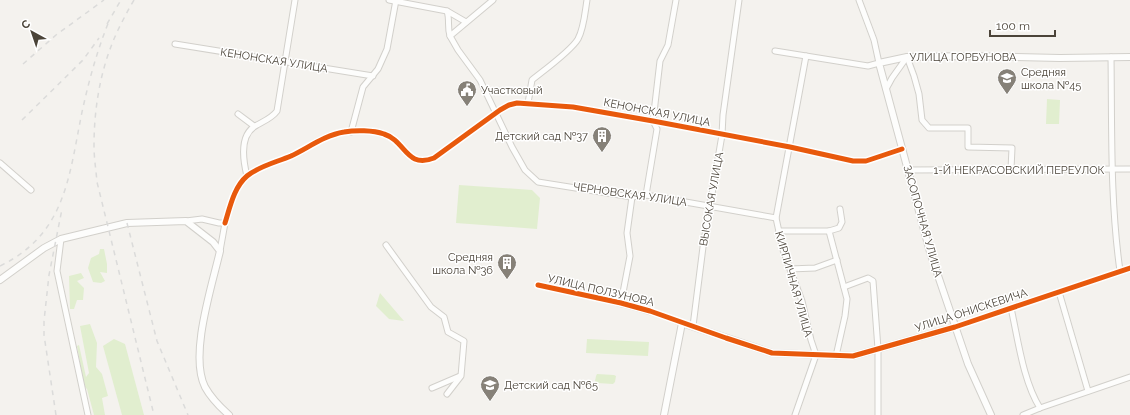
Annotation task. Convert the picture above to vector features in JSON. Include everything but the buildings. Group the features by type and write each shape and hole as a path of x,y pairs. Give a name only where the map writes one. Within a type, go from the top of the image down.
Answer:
{"street":[{"path":"247,176 244,145 248,134 254,126 274,116 277,111 295,0"},
{"path":"389,0 447,11 466,22"},
{"path":"447,11 449,17 447,27 450,36 493,0"},
{"path":"528,103 532,80 564,54 578,39 583,23 587,0"},
{"path":"646,195 657,129 653,121 660,62 668,45 676,0"},
{"name":"ВЫСОКАЯ УЛИЦА","path":"693,326 703,247 722,135 723,114 739,0"},
{"name":"ЗАСОПОЧНАЯ УЛИЦА","path":"859,0 874,40 930,252 968,364 991,415"},
{"path":"229,415 212,399 205,387 200,373 199,358 208,301 225,223 235,194 247,176 258,169 325,139 343,132 351,132 363,87 378,70 387,49 396,1"},
{"name":"ЧЕРНОВСКАЯ УЛИЦА","path":"450,36 458,50 480,80 512,147 525,170 538,182 632,197 646,195 710,205 776,218"},
{"name":"КЕНОНСКАЯ УЛИЦА","path":"175,44 373,76"},
{"name":"УЛИЦА ГОРБУНОВА","path":"775,51 868,66 907,57 1130,57"},
{"name":"КИРПИЧНАЯ УЛИЦА","path":"806,56 776,218 783,250 802,301 810,340 816,355"},
{"path":"886,90 892,78 907,57"},
{"path":"907,57 919,94 922,120 929,128 968,128 968,147 1012,148 1010,169"},
{"path":"1111,57 1112,169 1115,235 1120,271"},
{"name":"КЕНОНСКАЯ УЛИЦА","path":"351,132 384,134 395,140 414,159 422,162 434,158 496,113 513,103 528,103 573,107 653,121 790,147 852,161 866,161 902,149"},
{"path":"238,114 254,126"},
{"path":"0,163 31,190"},
{"name":"1-Й НЕКРАСОВСКИЙ ПЕРЕУЛОК","path":"908,170 1130,169"},
{"path":"621,303 630,256 627,233 632,197"},
{"path":"779,230 829,231 839,228 842,222 840,210"},
{"path":"0,280 44,248 61,239 126,223 202,219 225,223"},
{"path":"186,220 213,242 220,251"},
{"path":"829,231 847,299 845,316 836,356"},
{"path":"61,239 57,271 88,415"},
{"path":"386,245 431,307 444,317 448,332 464,341 461,376 447,394"},
{"path":"790,269 815,268 837,260"},
{"name":"УЛИЦА ОНИСКЕВИЧА","path":"682,323 772,353 852,356 955,327 1130,268"},
{"path":"844,287 868,278 873,281 878,349 878,415"},
{"name":"УЛИЦА ПОЛЗУНОВА","path":"538,285 621,303 650,311 682,323"},
{"path":"1059,292 1088,392"},
{"path":"1011,308 1033,397 1040,408"},
{"path":"664,415 682,323"},
{"path":"795,415 816,355"},
{"path":"432,388 461,376"},
{"path":"1023,415 1130,377"}],"green space":[{"path":"1047,99 1060,100 1059,124 1046,124"},
{"path":"459,185 532,190 540,198 537,229 456,223"},
{"path":"100,249 104,249 107,264 107,273 100,272 105,281 101,283 93,282 88,268 91,258 99,254"},
{"path":"81,273 84,278 77,281 84,288 83,300 77,300 74,309 70,309 69,276"},
{"path":"380,293 404,321 389,319 376,306"},
{"path":"90,324 97,343 96,367 102,374 108,396 102,398 105,415 94,415 87,389 84,386 77,346 79,345 86,377 89,373 80,326"},
{"path":"114,339 125,344 144,415 122,415 103,346"},
{"path":"587,339 649,342 648,356 586,353"},
{"path":"597,374 614,375 616,376 615,382 613,384 597,383 595,381"}],"railway":[{"path":"23,64 56,35 104,0"},
{"path":"107,24 121,0"},
{"path":"134,0 112,44 103,72 95,116 94,150 97,182 154,415"},
{"path":"0,266 22,253 39,237 52,220 61,201 73,159 90,77 109,21"},
{"path":"22,120 83,60 99,38"},
{"path":"56,415 44,335 44,321 49,275 62,209"},
{"path":"127,223 157,341 188,415"}],"cycle path":[{"path":"225,223 236,191 247,176 268,164 291,156 330,136 353,131 369,131 384,134 391,137 412,157 417,160 425,160 434,158 500,110 517,103 573,107 790,147 853,161 866,161 902,149"},
{"path":"538,285 621,303 650,311 772,353 853,356 955,327 1130,268"}],"place":[{"name":"Средняя школа №45","path":"1007,95"},
{"name":"Участковый","path":"467,107"},
{"name":"Детский сад №37","path":"602,153"},
{"name":"Средняя школа №36","path":"507,280"},
{"name":"Детский сад №65","path":"490,402"}]}
